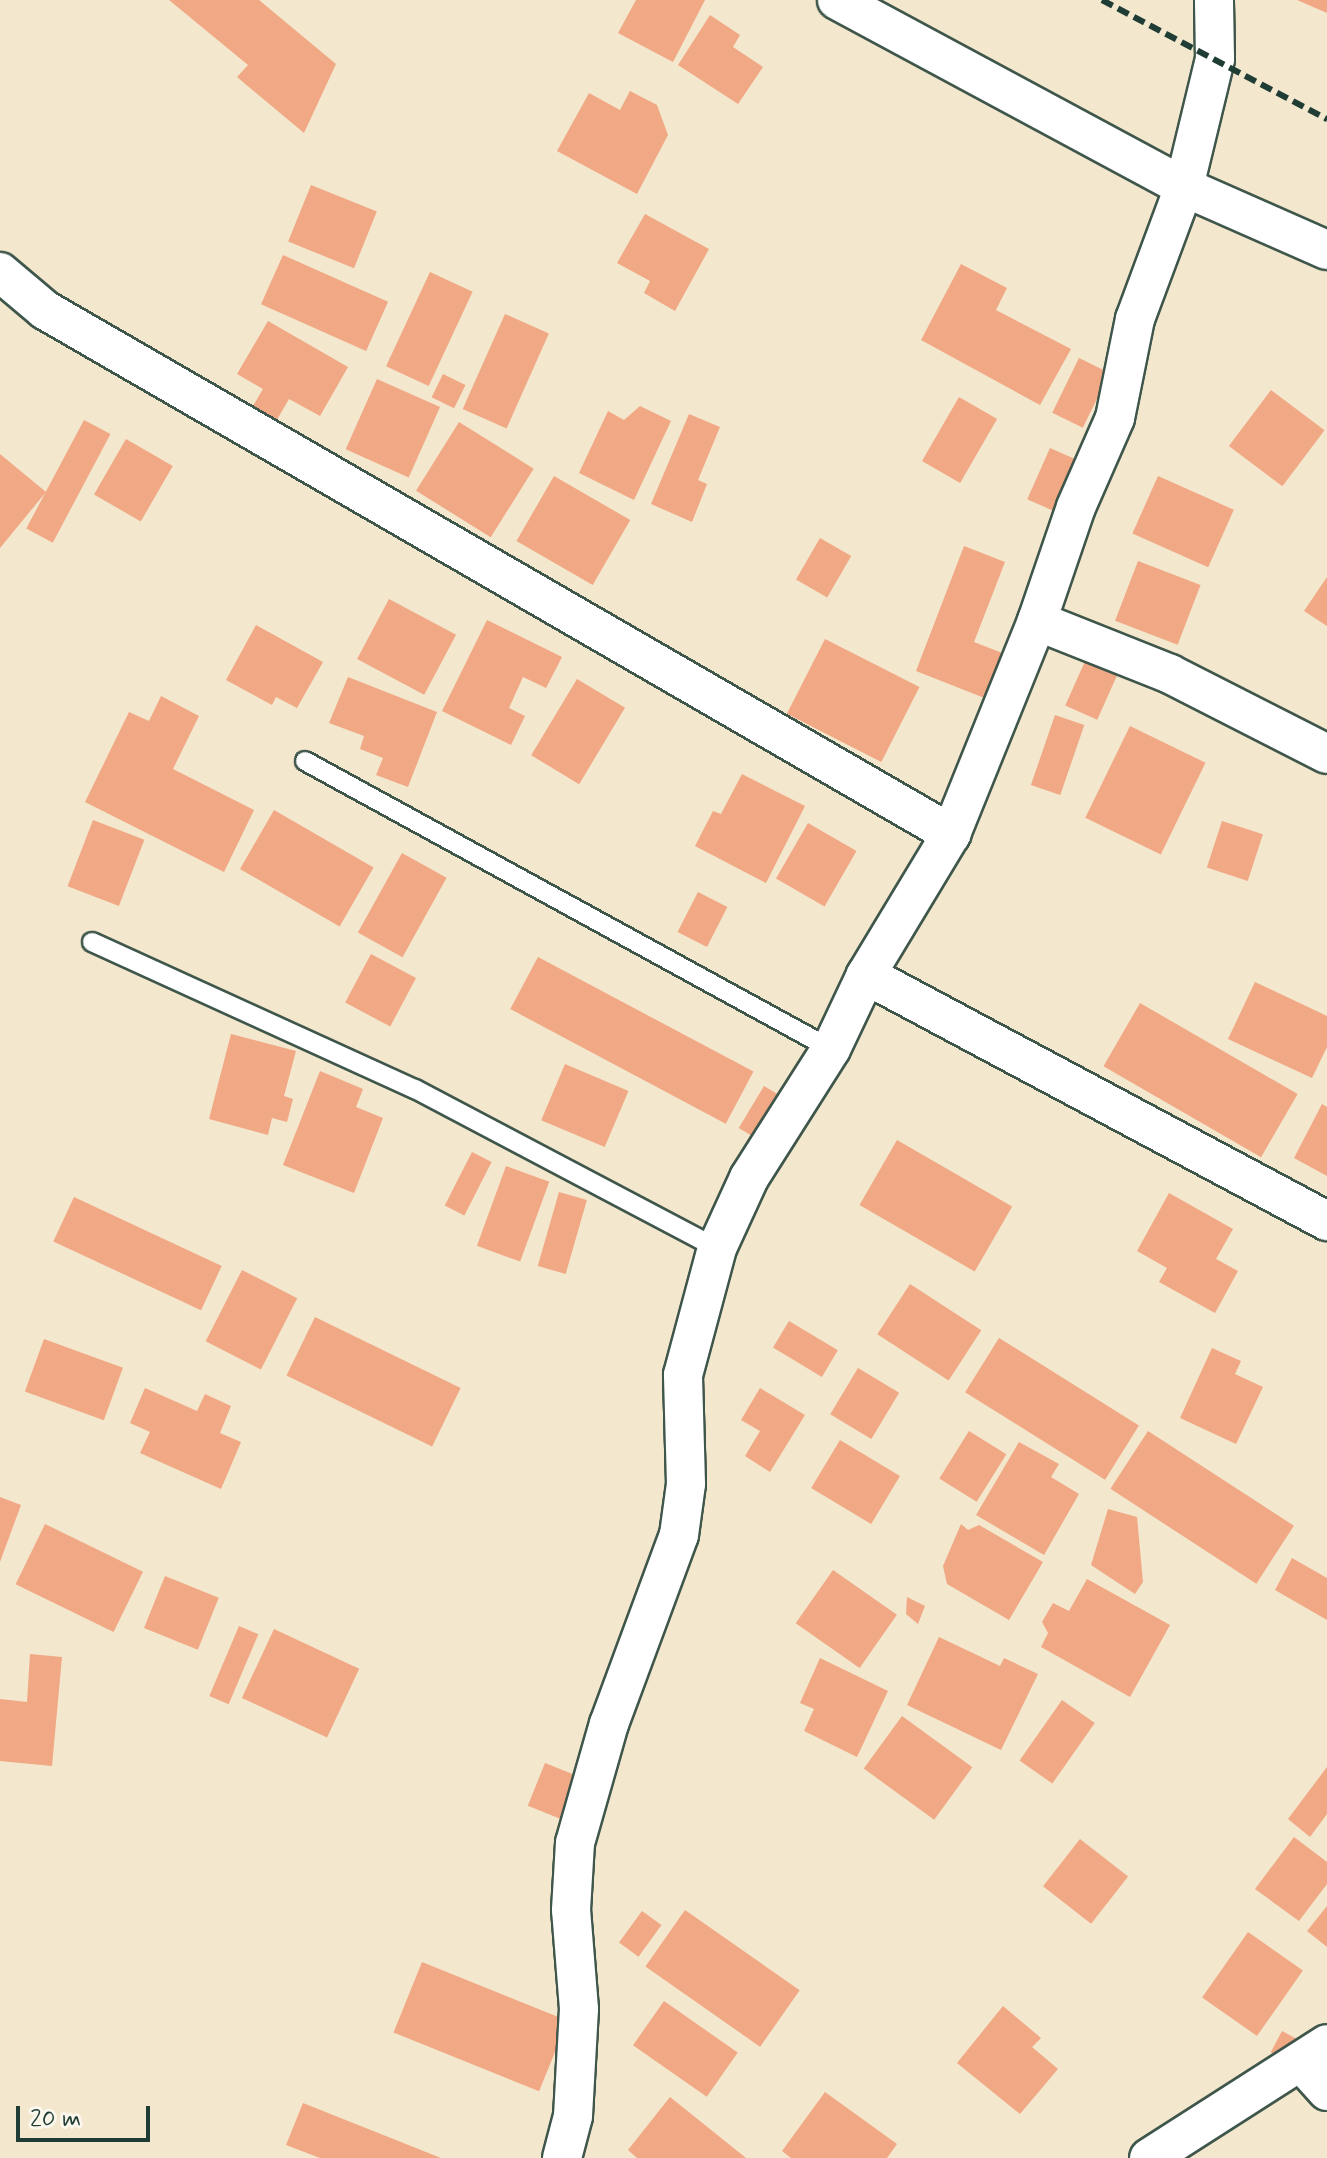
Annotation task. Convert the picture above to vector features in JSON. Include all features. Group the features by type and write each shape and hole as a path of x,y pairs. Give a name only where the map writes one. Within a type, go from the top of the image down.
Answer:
{"street":[{"path":"837,0 1184,187 1327,250"},
{"path":"562,2158 573,2116 579,2009 571,1910 575,1843 609,1724 679,1535 686,1484 683,1375 717,1248 749,1178 831,1049 866,975 951,834 1037,621 1076,507 1115,418 1135,319 1184,187 1215,59 1214,0"},
{"path":"0,272 45,310 951,834"},
{"path":"1037,621 1170,674 1327,754"},
{"path":"866,975 1327,1221"},
{"path":"1149,2158 1314,2053 1327,2091"}],"lane":[{"path":"305,761 831,1049"},
{"path":"92,942 415,1089 717,1248"}],"building":[{"path":"169,0 259,0 336,64 304,133 237,77 248,65"},
{"path":"636,0 705,0 673,62 618,33"},
{"path":"1297,0 1327,0 1327,13"},
{"path":"710,15 740,35 733,47 763,67 738,104 678,65"},
{"path":"630,91 657,105 668,135 637,194 557,151 589,93 620,110"},
{"path":"311,185 377,212 354,268 288,242"},
{"path":"645,214 709,249 675,311 644,293 650,281 617,263"},
{"path":"283,255 388,302 366,351 261,304"},
{"path":"961,264 1007,288 996,310 1071,349 1040,405 921,340"},
{"path":"430,272 473,292 429,386 386,366"},
{"path":"505,314 549,334 507,429 463,409"},
{"path":"268,321 348,367 320,416 289,399 271,430 247,416 263,389 237,374"},
{"path":"1079,358 1110,373 1083,428 1052,413"},
{"path":"443,374 465,385 454,408 432,397"},
{"path":"377,379 440,407 409,477 346,449"},
{"path":"1271,390 1325,430 1282,486 1229,446"},
{"path":"959,397 997,419 960,483 922,461"},
{"path":"640,406 671,421 634,500 579,473 608,411 624,420"},
{"path":"689,414 720,427 698,480 707,484 692,522 651,504"},
{"path":"84,420 110,434 53,543 26,529"},
{"path":"459,422 534,469 491,537 416,491"},
{"path":"126,439 173,466 141,521 94,494"},
{"path":"1050,448 1081,462 1058,513 1027,499"},
{"path":"0,454 46,492 0,548"},
{"path":"554,476 630,520 593,585 516,541"},
{"path":"1158,476 1234,510 1208,567 1132,534"},
{"path":"820,538 851,556 827,598 796,580"},
{"path":"964,546 1005,562 974,642 1010,656 992,701 916,671"},
{"path":"1138,561 1201,585 1178,645 1115,621"},
{"path":"1327,577 1327,626 1304,611"},
{"path":"389,599 456,635 424,695 357,659"},
{"path":"487,620 562,657 546,688 523,677 509,708 525,716 511,745 442,711"},
{"path":"256,625 323,662 297,708 276,697 272,705 226,680"},
{"path":"825,639 919,687 881,762 787,714"},
{"path":"1086,659 1118,673 1097,720 1065,706"},
{"path":"348,677 437,712 408,787 376,775 383,758 360,749 364,736 329,723"},
{"path":"577,679 625,708 579,784 531,755"},
{"path":"161,696 199,716 173,769 254,810 224,872 85,802 129,712 149,721"},
{"path":"1055,715 1084,725 1060,795 1031,785"},
{"path":"1130,726 1205,763 1161,855 1085,818"},
{"path":"742,774 805,806 766,883 695,846 713,811 721,814"},
{"path":"274,810 374,868 340,926 240,869"},
{"path":"93,820 144,840 119,906 68,886"},
{"path":"1222,821 1263,834 1248,881 1207,868"},
{"path":"808,823 856,851 824,906 776,878"},
{"path":"402,853 447,878 402,957 358,933"},
{"path":"698,892 727,907 707,947 678,932"},
{"path":"371,954 416,978 390,1027 345,1003"},
{"path":"538,957 753,1072 726,1124 510,1009"},
{"path":"1255,982 1327,1016 1327,1047 1312,1078 1228,1039"},
{"path":"1140,1003 1298,1094 1261,1157 1104,1066"},
{"path":"231,1034 296,1051 284,1096 293,1099 287,1122 272,1118 268,1135 209,1119"},
{"path":"565,1064 629,1091 605,1147 541,1120"},
{"path":"320,1071 363,1089 356,1107 383,1118 354,1193 283,1165"},
{"path":"764,1086 787,1100 762,1142 739,1128"},
{"path":"1322,1104 1327,1107 1327,1176 1294,1158"},
{"path":"897,1140 1012,1206 975,1271 860,1205"},
{"path":"472,1152 492,1162 464,1215 445,1205"},
{"path":"506,1166 549,1182 520,1262 477,1246"},
{"path":"559,1192 587,1200 566,1274 538,1266"},
{"path":"1169,1193 1233,1229 1216,1259 1238,1271 1215,1313 1159,1282 1167,1268 1137,1251"},
{"path":"74,1197 222,1266 201,1310 53,1241"},
{"path":"242,1270 297,1298 261,1369 206,1341"},
{"path":"910,1284 981,1330 949,1381 877,1334"},
{"path":"315,1317 461,1388 432,1446 287,1375"},
{"path":"789,1321 838,1350 822,1377 773,1348"},
{"path":"999,1338 1139,1425 1105,1480 965,1392"},
{"path":"44,1339 123,1368 104,1420 25,1392"},
{"path":"1212,1348 1241,1361 1235,1374 1263,1387 1236,1444 1180,1418"},
{"path":"858,1368 899,1393 871,1439 830,1414"},
{"path":"145,1388 197,1411 205,1394 231,1406 220,1433 241,1442 221,1489 140,1453 150,1432 130,1423"},
{"path":"760,1388 805,1415 770,1472 745,1456 760,1431 741,1420"},
{"path":"969,1431 1006,1454 977,1502 939,1478"},
{"path":"1148,1431 1294,1526 1256,1584 1110,1489"},
{"path":"840,1440 900,1476 871,1524 811,1488"},
{"path":"1019,1442 1059,1464 1051,1477 1079,1494 1044,1555 976,1515"},
{"path":"0,1497 21,1505 0,1562"},
{"path":"1108,1509 1137,1517 1143,1582 1135,1594 1091,1565"},
{"path":"45,1524 143,1572 114,1632 16,1584"},
{"path":"961,1524 968,1530 979,1525 1043,1562 1009,1620 947,1584 943,1566"},
{"path":"1292,1558 1327,1578 1327,1620 1275,1590"},
{"path":"833,1570 897,1615 860,1668 796,1623"},
{"path":"165,1576 219,1598 198,1650 144,1628"},
{"path":"1087,1579 1170,1625 1130,1697 1041,1647 1048,1633 1042,1622 1053,1603 1069,1611"},
{"path":"907,1597 925,1606 918,1624 906,1614"},
{"path":"239,1626 258,1634 229,1704 209,1696"},
{"path":"274,1629 359,1669 327,1738 242,1698"},
{"path":"939,1637 1000,1666 1004,1658 1038,1674 1001,1750 907,1705"},
{"path":"30,1654 62,1657 52,1766 0,1761 0,1699 27,1702"},
{"path":"820,1658 888,1691 857,1757 804,1731 814,1709 800,1703"},
{"path":"1062,1700 1095,1723 1052,1784 1020,1761"},
{"path":"902,1716 972,1767 934,1820 864,1769"},
{"path":"545,1763 583,1778 566,1821 528,1806"},
{"path":"1327,1767 1327,1814 1310,1837 1288,1819"},
{"path":"1294,1837 1327,1862 1327,1884 1299,1921 1255,1889"},
{"path":"1080,1839 1128,1877 1091,1924 1043,1886"},
{"path":"1327,1906 1327,1947 1307,1931"},
{"path":"685,1910 800,1990 760,2047 645,1967"},
{"path":"642,1911 661,1925 638,1957 619,1943"},
{"path":"1248,1932 1303,1970 1257,2036 1202,1998"},
{"path":"422,1962 568,2021 539,2091 394,2032"},
{"path":"664,2001 738,2053 707,2097 633,2045"},
{"path":"1003,2006 1041,2038 1032,2047 1058,2069 1020,2114 957,2063"},
{"path":"1282,2031 1299,2040 1288,2061 1271,2052"},
{"path":"825,2092 897,2144 887,2158 791,2158 782,2151"},
{"path":"670,2097 746,2158 637,2158 628,2150"},
{"path":"303,2103 441,2158 320,2158 286,2145"}],"railway":[{"path":"1102,0 1327,119"}]}
